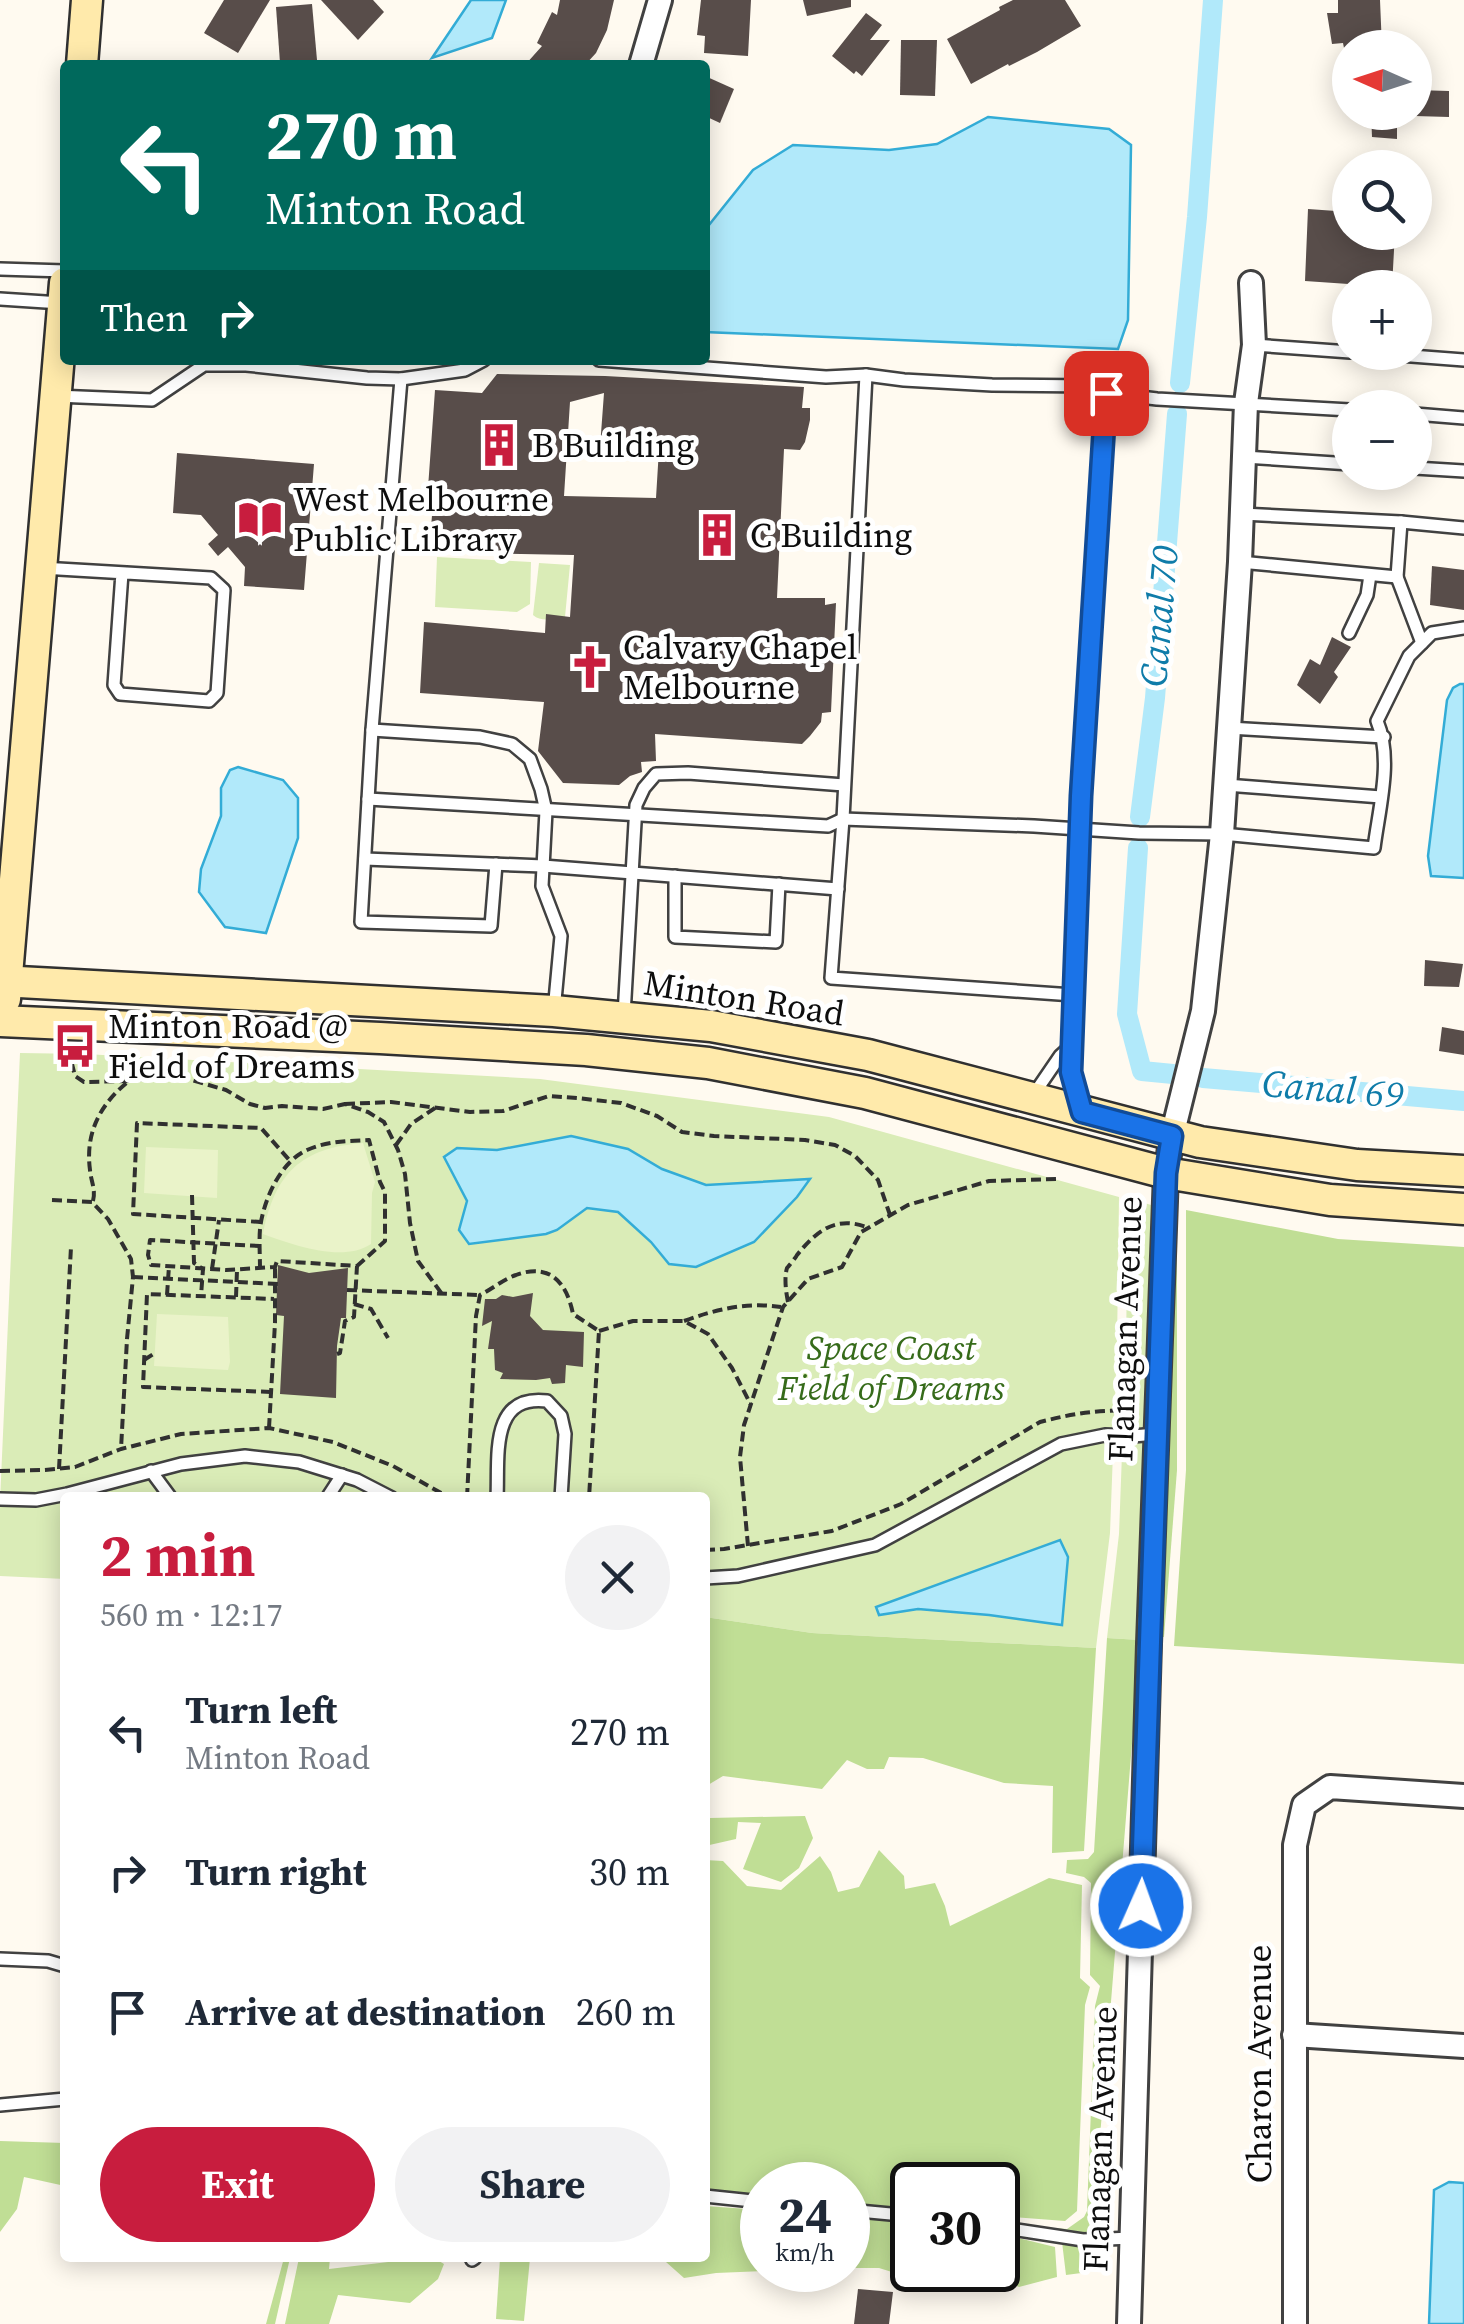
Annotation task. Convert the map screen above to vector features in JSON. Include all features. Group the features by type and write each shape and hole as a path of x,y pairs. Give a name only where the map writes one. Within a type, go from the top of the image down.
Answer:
{"main road":[{"path":"82,60 87,0"},
{"path":"1,1021 60,344"},
{"name":"Minton Road","path":"4,982 554,1010 711,1026 868,1055 1172,1136 1357,1165 1464,1170"},
{"path":"554,1010 586,1050 624,1017"},
{"name":"Minton Road","path":"1,1021 586,1050 708,1063 865,1093 1166,1173 1330,1200 1464,1209"}],"street":[{"path":"642,60 660,0"},
{"name":"Flanagan Avenue","path":"1129,2324 1166,1173 1204,1012 1222,834 1246,402 1254,345 1251,283"},
{"path":"0,1034 1,1021"},
{"name":"Charon Avenue","path":"1294,2324 1295,1844 1304,1805 1330,1787 1464,1796"},
{"path":"1294,2035 1464,2046"}],"lane":[{"path":"0,269 60,272"},
{"path":"0,299 60,293"},
{"path":"1254,345 1332,351"},
{"path":"1432,358 1464,360"},
{"path":"56,396 152,400 203,365"},
{"path":"246,365 401,379 465,370 474,365"},
{"path":"666,365 826,377 866,375 992,385 1092,386 1106,393 1157,399 1332,409"},
{"path":"866,375 844,819 831,978 1073,995"},
{"path":"401,379 372,730 361,922 491,926 496,864"},
{"path":"1082,1112 1071,1072 1071,1046 1106,393"},
{"path":"1432,415 1464,418"},
{"path":"1244,456 1332,463"},
{"path":"1432,469 1464,471"},
{"path":"1242,514 1464,528"},
{"path":"1402,522 1397,578 1422,643"},
{"path":"1240,562 1397,578"},
{"path":"42,568 211,578 224,590 218,693 209,701 120,694 114,685 122,573"},
{"path":"1349,633 1366,595 1370,575"},
{"path":"368,799 546,811 636,810 828,826 844,819 1222,834 1374,848 1384,773 1384,737 1377,721 1409,656 1432,633 1464,628"},
{"path":"1229,728 1384,737"},
{"path":"372,730 480,737 512,744 530,759 546,811 542,886 561,936 554,1010"},
{"path":"624,1017 636,810 644,788 656,774 688,773 844,786"},
{"path":"1225,785 1381,797"},
{"path":"364,859 543,866 838,888"},
{"path":"675,876 674,937 776,942 780,884"},
{"path":"1031,1099 1071,1046"},
{"path":"497,1492 501,1425 514,1406 532,1399 547,1401 560,1416 565,1434 561,1492"},
{"path":"710,1578 738,1576 876,1545 1061,1444 1105,1435 1156,1434"},
{"path":"74,1492 182,1464 245,1456 299,1462 358,1480 381,1492"},
{"path":"152,1471 167,1492"},
{"path":"330,1492 342,1475"},
{"path":"0,1499 36,1500 60,1495"},
{"path":"0,1959 60,1965"},
{"path":"0,2105 60,2099"},
{"path":"710,2197 740,2200"},
{"path":"1020,2230 1083,2240 1132,2238"}],"path":[{"path":"68,1048 75,1076 84,1082 165,1076 188,1079 226,1090 265,1108 391,1102 470,1112 503,1110 549,1096 621,1102 657,1116 682,1132 836,1145 855,1156 878,1180 890,1215"},
{"path":"92,1202 96,1191 90,1174 88,1142 98,1115 113,1094 129,1081"},
{"path":"106,1082 113,1094"},
{"path":"345,1104 384,1122 396,1145 405,1174 418,1261 442,1294"},
{"path":"396,1145 411,1124 435,1108"},
{"path":"261,1222 132,1214 137,1122 261,1128 290,1162"},
{"path":"260,1269 261,1222 270,1193 290,1162 304,1151 333,1142 370,1140 385,1192 385,1240 357,1266 354,1317 345,1321 337,1354"},
{"path":"786,1304 808,1279 842,1267 861,1232 908,1204 989,1181 1056,1180"},
{"path":"192,1196 194,1263 203,1268"},
{"path":"52,1200 92,1202 108,1219 132,1258 121,1450"},
{"path":"212,1269 218,1219"},
{"path":"748,1546 740,1457 744,1425 786,1304 787,1268 811,1237 836,1224 869,1228"},
{"path":"260,1246 150,1240 148,1255 151,1265 237,1270 275,1266"},
{"path":"58,1469 71,1247"},
{"path":"268,1428 277,1261 357,1266"},
{"path":"167,1295 169,1266"},
{"path":"201,1296 203,1268"},
{"path":"236,1297 237,1270"},
{"path":"347,1290 480,1295 517,1274 536,1272 559,1280 569,1293 573,1314 598,1331"},
{"path":"133,1277 276,1284"},
{"path":"271,1392 143,1386 147,1294 274,1300"},
{"path":"467,1492 480,1295"},
{"path":"598,1331 633,1321 684,1320 752,1303 786,1304"},
{"path":"354,1304 371,1310 388,1338"},
{"path":"684,1320 708,1334 732,1368 751,1406"},
{"path":"589,1492 598,1331"},
{"path":"144,1360 154,1353"},
{"path":"710,1550 832,1531 900,1504 1040,1422 1108,1409 1132,1410"}],"green space":[{"path":"437,557 531,562 530,604 517,612 435,607"},
{"path":"539,563 570,565 565,617 544,619 533,615"},
{"name":"Space Coast Field of Dreams","path":"20,1053 540,1079 829,1117 1119,1197 1110,1533 1096,1648 812,1633 710,1618 710,1492 60,1492 60,1579 0,1576"},
{"path":"363,1143 375,1182 371,1244 347,1252 332,1252 263,1234 275,1195 294,1167 323,1151"},
{"path":"146,1147 218,1150 217,1198 144,1193"},
{"path":"1128,1198 1161,1208 1140,1640 1107,1638 1119,1534"},
{"path":"1161,1208 1177,1210 1177,1470 1164,1637 1146,1636"},
{"path":"1186,1210 1338,1239 1464,1247 1464,1664 1174,1646 1186,1470"},
{"path":"157,1314 228,1317 228,1370 154,1366"},
{"path":"710,1618 812,1633 1096,1648 1084,1851 1052,1853 1053,1786 1004,1783 923,1758 889,1757 884,1769 867,1769 847,1760 822,1789 723,1776 710,1784"},
{"path":"1107,1638 1140,1640 1089,2272 1066,2275 1062,2242 1020,2230 1020,2226 1067,2229 1087,2211 1095,2006 1100,1986 1090,1975 1091,1883 1066,1873 1067,1860 1088,1859 1094,1852"},
{"path":"805,1816 813,1838 799,1868 781,1882 743,1869 761,1823 738,1822 736,1839 710,1845 710,1818"},
{"path":"879,1850 904,1876 905,1889 935,1883 950,1926 1049,1878 1082,1885 1080,1978 1090,1987 1085,2005 1077,2211 1065,2221 1020,2218 1020,2162 890,2162 890,2208 870,2207 870,2162 740,2162 740,2197 710,2195 710,1860 723,1861 747,1886 781,1890 820,1856 838,1892 859,1887"},
{"path":"0,2141 60,2143 60,2185 24,2177 17,2209 0,2232"},
{"path":"710,2206 740,2208 740,2272 684,2278 666,2262 710,2262"},
{"path":"870,2218 890,2220 890,2271 870,2268"},
{"path":"1020,2238 1055,2247 1057,2277 1020,2287"},
{"path":"283,2262 289,2262 275,2324 266,2324"},
{"path":"298,2262 330,2262 329,2269 388,2262 444,2264 438,2279 410,2303 338,2295 329,2324 285,2324"},
{"path":"500,2262 530,2262 524,2321 496,2319"}],"water":[{"path":"471,0 506,0 492,38 432,58"},
{"path":"988,117 1109,129 1131,145 1128,320 1118,349 710,332 710,224 753,170 793,145 889,150 937,144"},
{"path":"1464,684 1464,878 1431,876 1428,856 1447,700"},
{"path":"238,767 283,780 298,798 298,838 266,933 225,927 199,892 201,869 221,816 221,788 230,770"},
{"path":"571,1136 628,1149 662,1169 706,1185 810,1179 754,1242 696,1267 669,1264 618,1212 587,1208 546,1234 469,1244 459,1230 467,1201 444,1157 457,1148 497,1150"},
{"path":"1060,1540 1068,1557 1062,1625 918,1609 879,1615 876,1607"},
{"path":"1449,2182 1464,2183 1464,2324 1429,2324 1434,2190"}],"building":[{"path":"224,0 270,0 238,53 204,33"},
{"path":"321,0 373,0 384,12 358,40"},
{"path":"560,0 614,0 607,30 590,60 529,60 542,46 537,43 552,12 557,15"},
{"path":"701,0 751,0 748,56 704,53 705,36 697,35"},
{"path":"803,0 851,0 851,7 807,16"},
{"path":"1013,0 1065,0 1081,26 971,84 947,39"},
{"path":"1338,0 1380,0 1381,30 1332,30 1332,44 1327,13 1338,13"},
{"path":"312,4 317,60 280,60 276,7"},
{"path":"866,13 882,25 870,40 890,40 862,76 832,56"},
{"path":"901,40 937,40 935,96 900,95"},
{"path":"710,78 734,89 720,123 710,118"},
{"path":"1432,90 1449,91 1449,117 1432,116"},
{"path":"1372,130 1397,130 1397,139 1372,137"},
{"path":"1308,209 1332,211 1332,250 1394,250 1393,270 1332,270 1332,283 1305,281"},
{"path":"497,374 804,387 802,408 810,408 805,442 800,450 784,449 777,598 825,598 825,605 836,603 831,712 822,713 821,722 802,744 655,734 656,761 641,762 642,772 619,785 563,783 538,751 544,702 420,693 424,622 545,633 546,614 570,617 574,555 429,552 434,491 428,488 435,390 482,393","holes":["604,393 600,447 659,449 656,498 564,496 570,402"]},
{"name":"West Melbourne Public Library","path":"177,453 314,464 304,590 244,586 245,567 228,547 218,556 208,544 218,535 201,515 173,513"},
{"path":"1432,566 1464,570 1464,610 1430,605"},
{"path":"1332,637 1351,647 1320,704 1297,685 1310,659 1320,665"},
{"path":"1425,960 1463,964 1459,987 1424,986"},
{"path":"1442,1027 1464,1031 1464,1055 1439,1051"},
{"path":"278,1265 309,1273 348,1268 346,1318 341,1318 337,1346 336,1398 280,1394 284,1316 276,1315"},
{"path":"533,1293 530,1316 543,1330 584,1332 583,1367 566,1365 565,1383 552,1384 550,1378 500,1379 503,1373 495,1370 494,1349 488,1349 492,1321 482,1326 485,1299"},
{"path":"858,2292 893,2292 889,2324 854,2324"}],"waterway":[{"name":"Canal 70","path":"1180,383 1213,0"},
{"name":"Canal 70","path":"1140,817 1155,698 1177,414"},
{"name":"Canal 70","path":"1138,848 1127,1014 1142,1071 1173,1074"},
{"name":"Canal 69","path":"1203,1078 1464,1101"}],"place":[{"name":"B Building","path":"499,445"},
{"name":"West Melbourne Public Library","path":"260,519"},
{"name":"C Building","path":"717,535"},
{"name":"Calvary Chapel Melbourne","path":"590,667"},
{"name":"Minton Road @ Field of Dreams","path":"75,1046"}],"route":[{"path":"1106,393 1081,796 1071,1072 1082,1112 1172,1136 1166,1173 1141,1906"}]}
